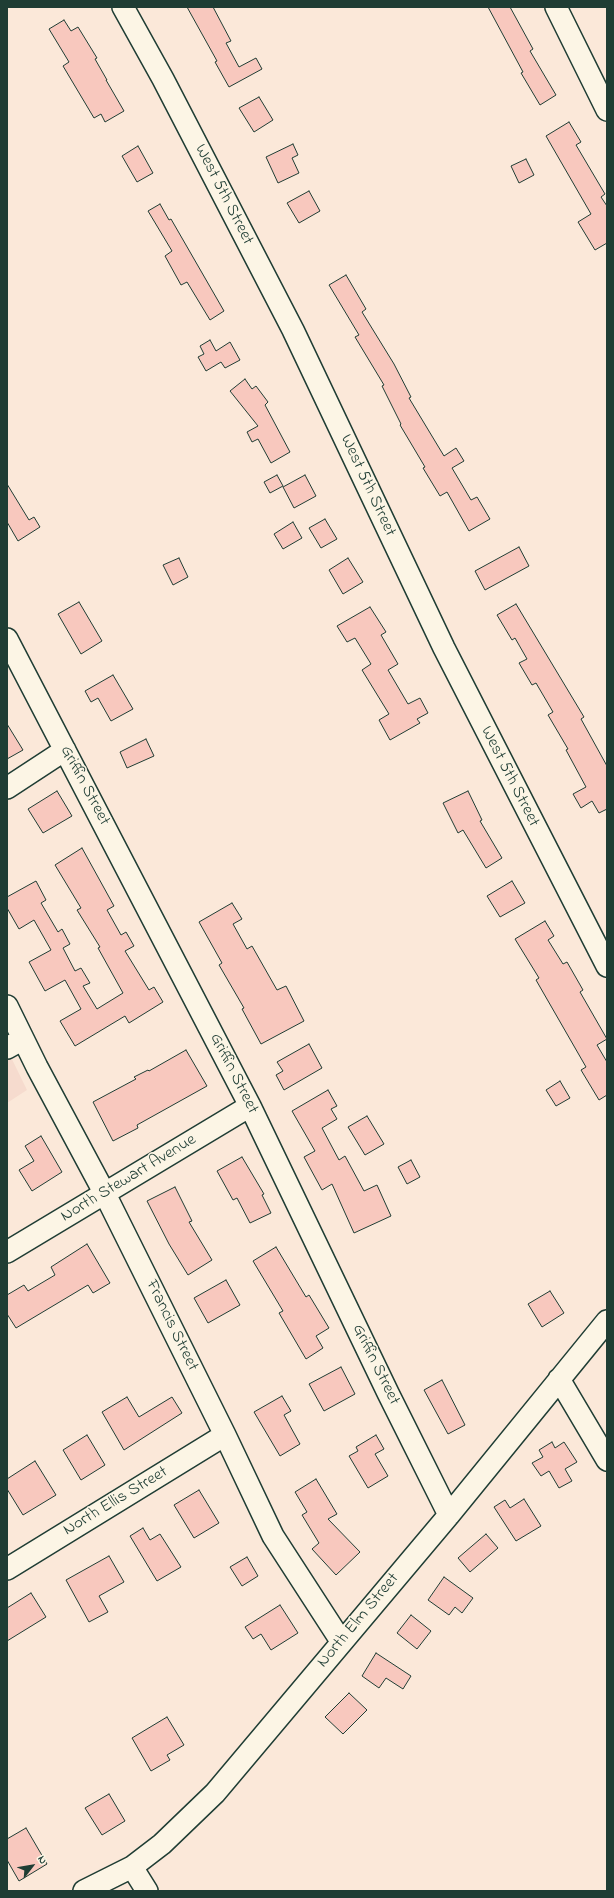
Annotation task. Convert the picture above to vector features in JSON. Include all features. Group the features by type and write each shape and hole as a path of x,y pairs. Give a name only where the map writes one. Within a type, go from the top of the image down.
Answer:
{"street":[{"name":"West 5th Street","path":"123,7 163,79 293,330 444,648 607,966"},
{"path":"556,7 607,110"},
{"name":"Griffin Street","path":"7,639 250,1106 449,1515"},
{"path":"7,788 65,750"},
{"name":"Francis Street","path":"7,1006 15,1044 105,1194 273,1536 341,1641"},
{"name":"North Stewart Avenue","path":"7,1252 250,1106"},
{"name":"North Elm Street","path":"84,1891 132,1867 162,1844 214,1792 449,1515 607,1321"},
{"path":"559,1379 607,1460"},
{"name":"North Ellis Street","path":"7,1569 225,1436"},
{"path":"132,1867 147,1891"}],"shaded area":[{"path":"7,1049 27,1090 7,1103"}],"building":[{"path":"187,7 213,7 231,41 226,43 239,67 256,58 262,69 229,87 215,62 217,61"},
{"path":"488,7 510,7 533,49 530,51 556,95 540,105 521,73 523,72"},
{"path":"64,20 71,31 78,27 97,58 95,59 124,111 105,122 101,114 94,118 63,66 69,62 49,29"},
{"path":"259,97 273,120 254,132 239,108"},
{"path":"569,122 581,142 576,145 605,194 601,197 607,206 607,243 595,250 578,222 591,214 546,136"},
{"path":"293,144 298,155 292,158 299,173 278,183 266,157"},
{"path":"138,146 153,173 137,182 122,156"},
{"path":"526,159 534,175 519,183 511,166"},
{"path":"309,191 320,211 299,223 287,203"},
{"path":"160,204 169,220 171,219 224,311 210,320 187,282 181,285 165,256 172,251 148,211"},
{"path":"346,275 366,309 362,312 394,364 411,397 409,398 444,456 456,448 464,461 452,468 471,500 477,497 490,519 469,531 447,492 440,496 423,468 425,467 400,425 401,424 382,386 384,385 355,337 359,335 329,285"},
{"path":"210,340 216,351 230,342 240,360 225,368 221,362 206,371 198,357 204,354 200,346"},
{"path":"245,379 252,389 256,386 268,402 265,405 290,452 271,463 258,439 252,442 247,432 258,426 230,391"},
{"path":"277,475 283,486 270,493 264,482"},
{"path":"305,475 316,496 294,508 283,487"},
{"path":"7,484 29,520 34,517 40,527 18,541 7,522"},
{"path":"325,519 337,539 321,548 309,528"},
{"path":"293,522 302,538 283,549 274,534"},
{"path":"519,547 529,566 485,590 475,571"},
{"path":"179,558 188,577 173,585 163,565"},
{"path":"348,558 363,582 343,594 329,570"},
{"path":"79,602 102,641 81,654 58,614"},
{"path":"516,604 584,717 581,719 607,766 607,809 599,813 592,801 581,808 573,794 586,787 566,750 568,749 548,715 553,712 536,683 532,685 519,663 527,659 515,638 512,640 497,615"},
{"path":"370,607 386,632 381,635 398,664 388,670 408,704 420,698 428,713 417,719 420,723 390,740 379,720 389,714 362,670 371,664 355,638 347,642 337,626"},
{"path":"113,675 133,709 111,721 98,698 91,702 85,691"},
{"path":"7,724 23,750 7,759"},
{"path":"146,739 154,756 127,768 120,752"},
{"path":"57,791 72,816 43,833 28,809"},
{"path":"468,791 482,820 480,821 502,858 486,868 463,830 458,833 443,803"},
{"path":"82,848 114,906 107,910 121,935 126,932 134,946 125,951 149,990 154,987 163,1002 129,1023 125,1016 75,1046 60,1021 81,1009 65,980 45,991 29,962 51,950 34,920 19,929 7,908 7,897 36,881 46,900 41,903 58,932 62,929 70,944 63,948 75,971 81,968 90,983 83,986 97,1009 123,993 98,948 100,947 77,910 81,908 55,865"},
{"path":"512,881 525,903 500,917 487,896"},
{"path":"232,903 242,919 233,924 247,949 252,946 277,990 286,986 304,1021 261,1044 242,1009 244,1008 219,965 222,963 199,922"},
{"path":"545,921 554,936 548,940 563,964 567,962 583,990 580,992 607,1039 597,1045 607,1062 607,1095 599,1100 581,1070 586,1067 536,980 539,978 515,939"},
{"path":"309,1044 322,1068 284,1090 276,1075 283,1071 277,1062"},
{"path":"186,1050 207,1086 137,1125 138,1128 113,1141 93,1102 136,1079 134,1077 148,1070 149,1071"},
{"path":"560,1081 570,1098 556,1106 546,1090"},
{"path":"328,1090 337,1106 331,1109 337,1119 322,1128 339,1160 345,1156 364,1191 377,1185 391,1216 354,1233 332,1184 322,1190 304,1157 315,1151 292,1111"},
{"path":"367,1116 384,1144 365,1155 348,1127"},
{"path":"41,1136 62,1172 32,1191 19,1170 34,1161 25,1146"},
{"path":"242,1157 264,1194 262,1195 271,1213 250,1223 237,1198 233,1200 217,1171"},
{"path":"411,1160 420,1177 407,1184 398,1167"},
{"path":"175,1187 192,1221 189,1222 212,1260 188,1275 169,1244 147,1201"},
{"path":"87,1244 110,1283 93,1293 88,1285 16,1328 7,1314 7,1295 24,1285 28,1291 55,1275 51,1267"},
{"path":"276,1247 306,1297 309,1295 329,1328 316,1336 323,1348 306,1359 279,1313 283,1311 253,1261"},
{"path":"226,1280 240,1305 208,1323 194,1298"},
{"path":"550,1291 564,1313 542,1327 528,1304"},
{"path":"341,1367 355,1394 324,1411 309,1384"},
{"path":"442,1380 465,1425 448,1434 424,1390"},
{"path":"282,1396 291,1411 284,1415 300,1444 280,1456 254,1412"},
{"path":"127,1397 139,1417 172,1397 182,1413 124,1450 102,1412"},
{"path":"87,1435 105,1465 81,1480 63,1450"},
{"path":"376,1435 384,1449 375,1454 388,1476 368,1488 349,1456 358,1451 356,1447"},
{"path":"552,1442 555,1448 564,1442 577,1462 565,1469 572,1481 559,1488 549,1471 541,1476 532,1463 543,1457 539,1450"},
{"path":"35,1461 56,1495 23,1515 7,1489 7,1479"},
{"path":"316,1479 337,1514 328,1519 360,1552 336,1575 312,1549 319,1543 302,1515 307,1512 295,1492"},
{"path":"199,1490 219,1523 194,1538 174,1505"},
{"path":"524,1499 541,1526 516,1541 494,1507 505,1500 510,1508"},
{"path":"143,1528 150,1540 160,1534 181,1567 157,1581 130,1536"},
{"path":"486,1534 498,1548 470,1572 458,1558"},
{"path":"109,1556 124,1582 99,1596 108,1612 89,1622 66,1580"},
{"path":"247,1557 258,1576 242,1586 230,1567"},
{"path":"444,1577 473,1598 462,1613 455,1607 449,1615 428,1600"},
{"path":"31,1593 46,1617 7,1641 7,1608"},
{"path":"280,1605 298,1633 271,1650 261,1634 253,1639 245,1627"},
{"path":"411,1615 431,1631 417,1649 397,1633"},
{"path":"376,1653 411,1676 403,1689 386,1678 379,1688 362,1676"},
{"path":"349,1693 367,1710 343,1734 325,1717"},
{"path":"167,1717 184,1745 167,1755 170,1760 151,1771 132,1738"},
{"path":"109,1794 125,1821 102,1835 85,1808"},
{"path":"26,1828 47,1864 19,1881 7,1860 7,1839"}]}
